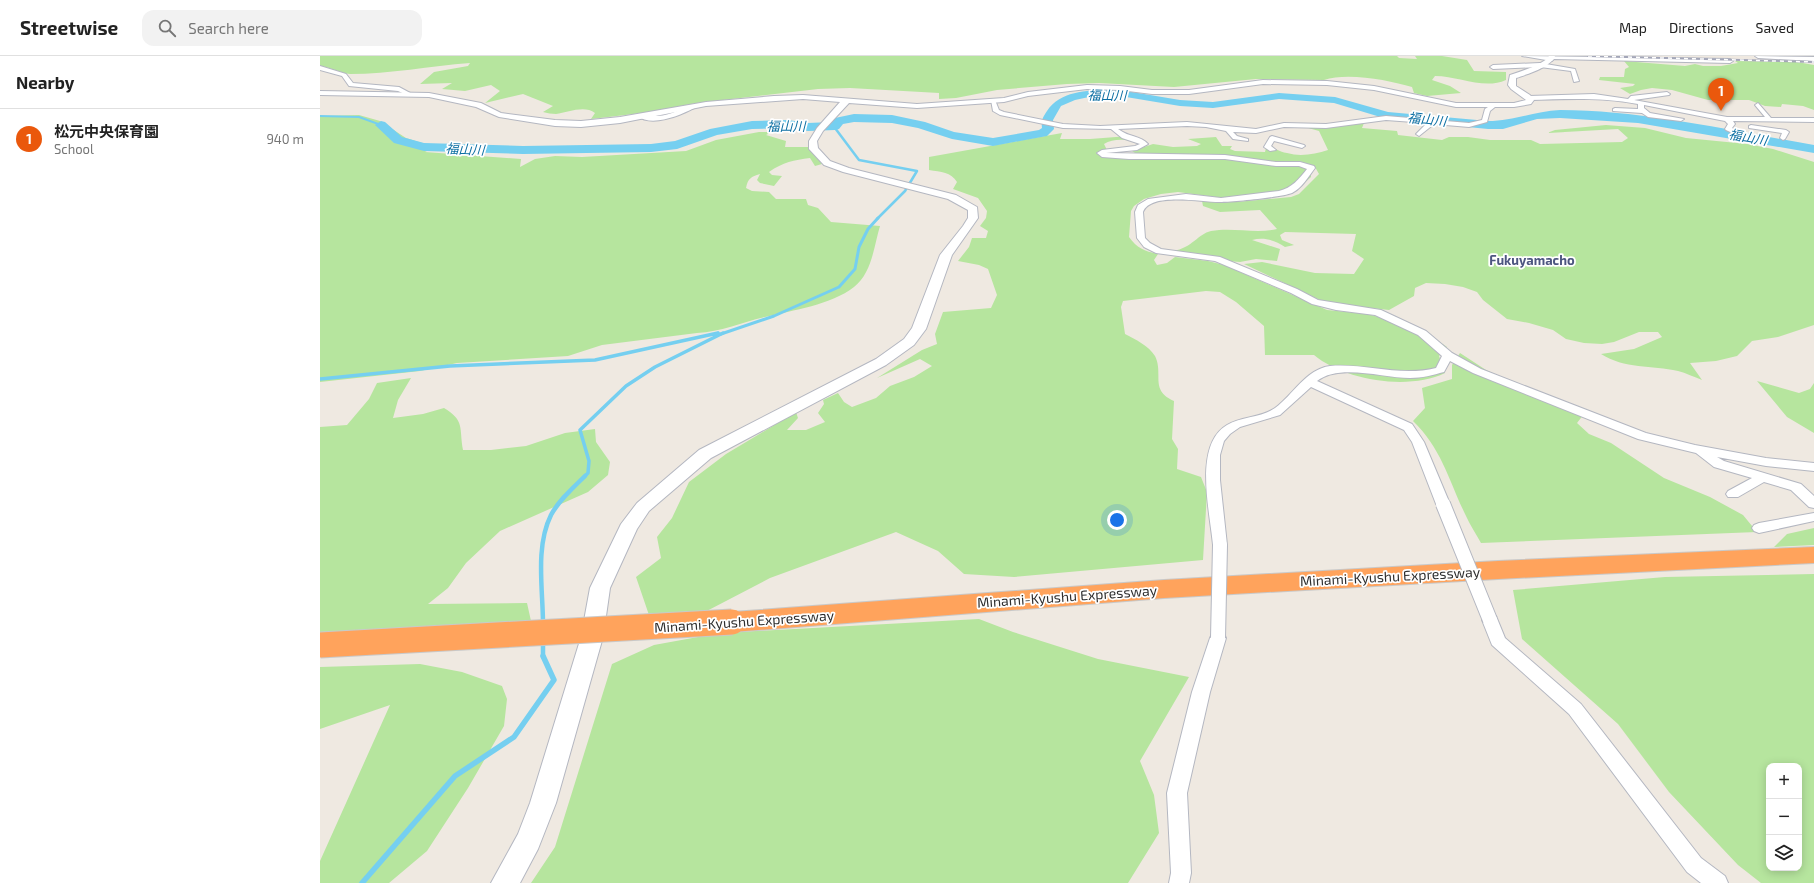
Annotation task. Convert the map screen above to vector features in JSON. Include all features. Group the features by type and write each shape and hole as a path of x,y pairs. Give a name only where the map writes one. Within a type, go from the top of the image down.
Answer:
{"highway":[{"name":"Minami-Kyushu Expressway","path":"320,645 732,622 1164,589 1490,570 1814,555"}],"street":[{"path":"1493,66 1539,65 1580,67 1553,60 1525,56"},
{"path":"1758,56 1814,58"},
{"path":"1553,60 1573,70 1576,81"},
{"path":"1730,61 1553,60 1516,75 1511,82 1513,87 1529,98 1582,95 1629,100 1729,122 1786,132 1783,138"},
{"path":"1539,65 1547,73"},
{"path":"320,68 344,75 351,85 399,89 409,94"},
{"path":"320,93 348,95 409,94 455,99 478,105 499,115 562,123 590,124 692,107 774,98 803,98 913,106 993,101 1028,94 1087,87 1176,92 1213,90 1263,82 1310,82 1384,89 1456,105 1493,106 1521,104 1528,102 1529,98"},
{"path":"1629,100 1632,97 1667,94"},
{"path":"505,883 530,840 543,803 592,637 600,588 628,528 643,507 705,454 881,362 910,342 919,329 946,255 962,236 973,218 973,209 952,197 846,170 827,163 814,149 813,141 846,101"},
{"path":"993,101 996,110 1002,114 1057,124 1113,128 1187,124 1256,131 1269,129 1284,124 1326,126 1386,118 1470,125 1485,121 1487,110 1493,106"},
{"path":"1641,103 1640,106 1648,115 1691,120"},
{"path":"1758,105 1770,120"},
{"path":"1615,110 1643,111"},
{"path":"1729,122 1814,120"},
{"path":"1419,134 1434,121"},
{"path":"1729,122 1728,129 1743,138"},
{"path":"1278,126 1289,133"},
{"path":"1113,128 1124,137 1139,140 1145,144 1137,148 1104,151 1101,153 1102,154 1130,157 1225,157 1276,164 1300,164 1310,167 1310,171 1299,184 1289,191 1221,200 1186,196 1151,202 1141,207 1139,212 1140,238 1147,245 1159,251 1217,259 1326,306 1377,312 1422,333 1448,355 1477,372 1642,436 1695,449 1766,462 1814,467"},
{"path":"1228,129 1235,138 1246,140"},
{"path":"1256,131 1272,138 1302,146"},
{"path":"1272,138 1297,137"},
{"path":"1272,138 1267,147 1272,150"},
{"path":"1179,883 1181,873 1177,793 1201,692 1218,638 1220,545 1213,469 1216,446 1223,433 1240,423 1278,412 1310,382 1327,370 1353,370 1411,376 1429,374 1440,370 1448,355"},
{"path":"1310,382 1408,427 1418,442 1498,641 1575,709 1694,865 1718,883"},
{"path":"1695,449 1719,464 1796,487 1814,494"},
{"path":"1733,494 1763,477"},
{"path":"1796,487 1814,504"},
{"path":"1759,528 1814,517"}],"green space":[{"path":"320,56 1397,56 1399,58 1417,59 1415,56 1442,56 1467,60 1474,71 1506,72 1506,80 1489,84 1435,76 1432,80 1450,86 1461,93 1427,96 1414,93 1412,87 1403,84 1356,77 1324,80 1256,79 1174,87 1099,83 1067,84 997,90 956,98 939,99 939,93 850,88 818,89 697,103 642,113 591,119 595,113 581,109 556,114 543,112 553,106 523,94 485,103 500,91 491,85 465,91 442,89 452,83 420,84 434,72 468,66 470,63 380,73 350,74 320,66"},
{"path":"1624,61 1685,66 1695,64 1703,66 1721,66 1738,63 1735,61 1797,62 1814,65 1814,110 1803,106 1782,104 1781,107 1765,106 1749,100 1708,100 1672,90 1652,88 1630,94 1620,88 1633,86 1635,84 1599,80 1600,77 1624,77 1625,69 1629,67"},
{"path":"359,115 380,121 406,138 435,147 425,152 521,159 520,167 535,159 555,156 582,157 686,151 716,140 759,132 772,132 766,135 786,141 785,147 810,147 822,164 815,166 810,158 789,162 769,172 772,175 782,176 774,186 760,183 757,180 760,174 750,178 746,188 752,191 769,192 776,199 806,199 808,205 818,208 831,222 880,226 872,259 860,281 845,293 823,303 756,319 715,331 602,345 568,356 457,363 420,371 320,382 320,116"},
{"path":"1364,123 1362,128 1397,131 1398,135 1442,140 1449,137 1468,137 1490,140 1531,140 1540,144 1622,142 1628,138 1618,129 1547,133 1555,130 1606,125 1645,128 1686,138 1747,144 1773,149 1814,162 1814,325 1778,337 1752,341 1737,356 1716,361 1690,363 1702,380 1678,371 1619,362 1601,354 1634,349 1662,337 1658,332 1639,332 1614,342 1602,344 1584,343 1566,339 1553,330 1529,323 1507,319 1483,300 1477,292 1463,287 1426,283 1415,288 1414,296 1389,310 1336,304 1320,300 1244,264 1262,262 1315,273 1354,274 1364,259 1352,251 1356,234 1285,232 1280,235 1282,240 1294,245 1285,247 1269,240 1252,240 1280,249 1277,261 1256,259 1240,262 1215,260 1173,251 1185,247 1202,235 1211,231 1260,231 1277,229 1260,210 1220,212 1203,206 1202,201 1236,202 1291,197 1299,194 1319,174 1315,167 1235,157 1143,155 1132,151 1153,144 1173,147 1197,146 1201,144 1188,139 1216,137 1222,146 1232,146 1230,149 1235,151 1265,152 1266,148 1270,148 1297,155 1318,153 1328,150 1319,131 1301,126 1322,127"},
{"path":"1062,133 1060,139 1090,139 1129,136 1146,141 1147,144 1125,140 1114,140 1104,144 1107,150 1105,154 1175,160 1226,159 1300,166 1311,170 1311,177 1293,193 1275,197 1238,200 1178,192 1161,194 1144,199 1134,206 1131,211 1129,237 1141,248 1158,254 1154,260 1157,265 1167,263 1175,257 1208,261 1224,265 1327,310 1368,314 1422,330 1447,347 1439,356 1445,373 1430,378 1395,382 1377,380 1342,371 1327,364 1314,355 1265,355 1264,326 1236,302 1220,292 1206,291 1123,301 1121,307 1125,334 1142,343 1155,356 1158,369 1159,387 1166,397 1174,401 1172,439 1178,449 1177,469 1201,477 1207,492 1203,560 1014,577 964,574 938,551 896,532 770,578 701,614 650,618 636,577 661,558 657,537 672,518 689,482 726,454 796,412 798,418 787,430 806,430 825,422 818,413 824,404 823,400 838,393 844,402 852,407 876,398 890,386 914,377 932,366 920,359 877,378 922,350 937,344 935,334 943,312 991,308 997,295 988,269 979,265 958,261 969,247 972,238 986,238 988,231 980,226 986,218 987,211 978,198 953,189 957,182 952,176 929,170 929,157"},
{"path":"1460,353 1486,370 1584,414 1577,423 1589,434 1611,443 1664,478 1710,497 1743,515 1757,532 1481,543 1460,503 1438,454 1423,432 1413,421 1425,408 1422,388 1452,379 1452,365"},
{"path":"411,378 398,400 393,418 423,414 444,408 455,417 460,425 463,450 491,450 526,446 565,433 595,429 596,442 610,462 608,475 588,492 500,531 466,563 448,588 428,604 527,603 533,630 320,638 320,427 347,425 369,399 377,383"},
{"path":"1757,381 1799,393 1810,389 1814,383 1814,433 1787,417"},
{"path":"1814,528 1814,545 1774,547 1787,534"},
{"path":"1814,574 1814,883 1761,883 1738,865 1669,792 1618,724 1522,639 1513,590 1665,577"},
{"path":"979,619 1013,632 1098,659 1189,677 1140,761 1154,795 1159,833 1128,883 531,883 555,847 612,664 654,645 720,633"},
{"path":"420,664 462,672 502,686 507,699 504,726 468,788 427,851 389,883 320,883 320,861 390,705 320,729 320,667"}],"waterway":[{"name":"福山川","path":"381,125 398,140 424,147 523,150 651,148 677,145 714,132 752,125 788,124 808,127 835,126 839,121 854,118 892,119 921,125 952,135 993,142 1043,133 1048,129 1047,120 1057,104 1072,97 1089,94 1120,93 1180,103 1213,105 1279,96 1335,100 1387,115 1430,118 1488,125 1503,125 1536,116 1560,114 1638,119 1814,149"},
{"path":"320,116 359,117 381,125"},
{"path":"835,128 859,160 917,171 905,191 878,218"},
{"path":"721,334 774,316 839,287 855,269 859,247 868,229 878,218"},
{"path":"320,379 450,366 595,360 718,333 716,334"},
{"path":"585,476 588,473 589,461 580,430 626,386 655,367 721,334"},
{"path":"543,624 541,555 546,527 558,504 585,476"},
{"path":"543,641 543,656"},
{"path":"362,883 455,776 514,737 554,680 543,656"}],"railway":[{"path":"1588,56 1814,62"}],"place":[{"name":"松元中央保育園","path":"1721,111"}],"district":[{"name":"Fukuyamacho","path":"1532,260"}]}
